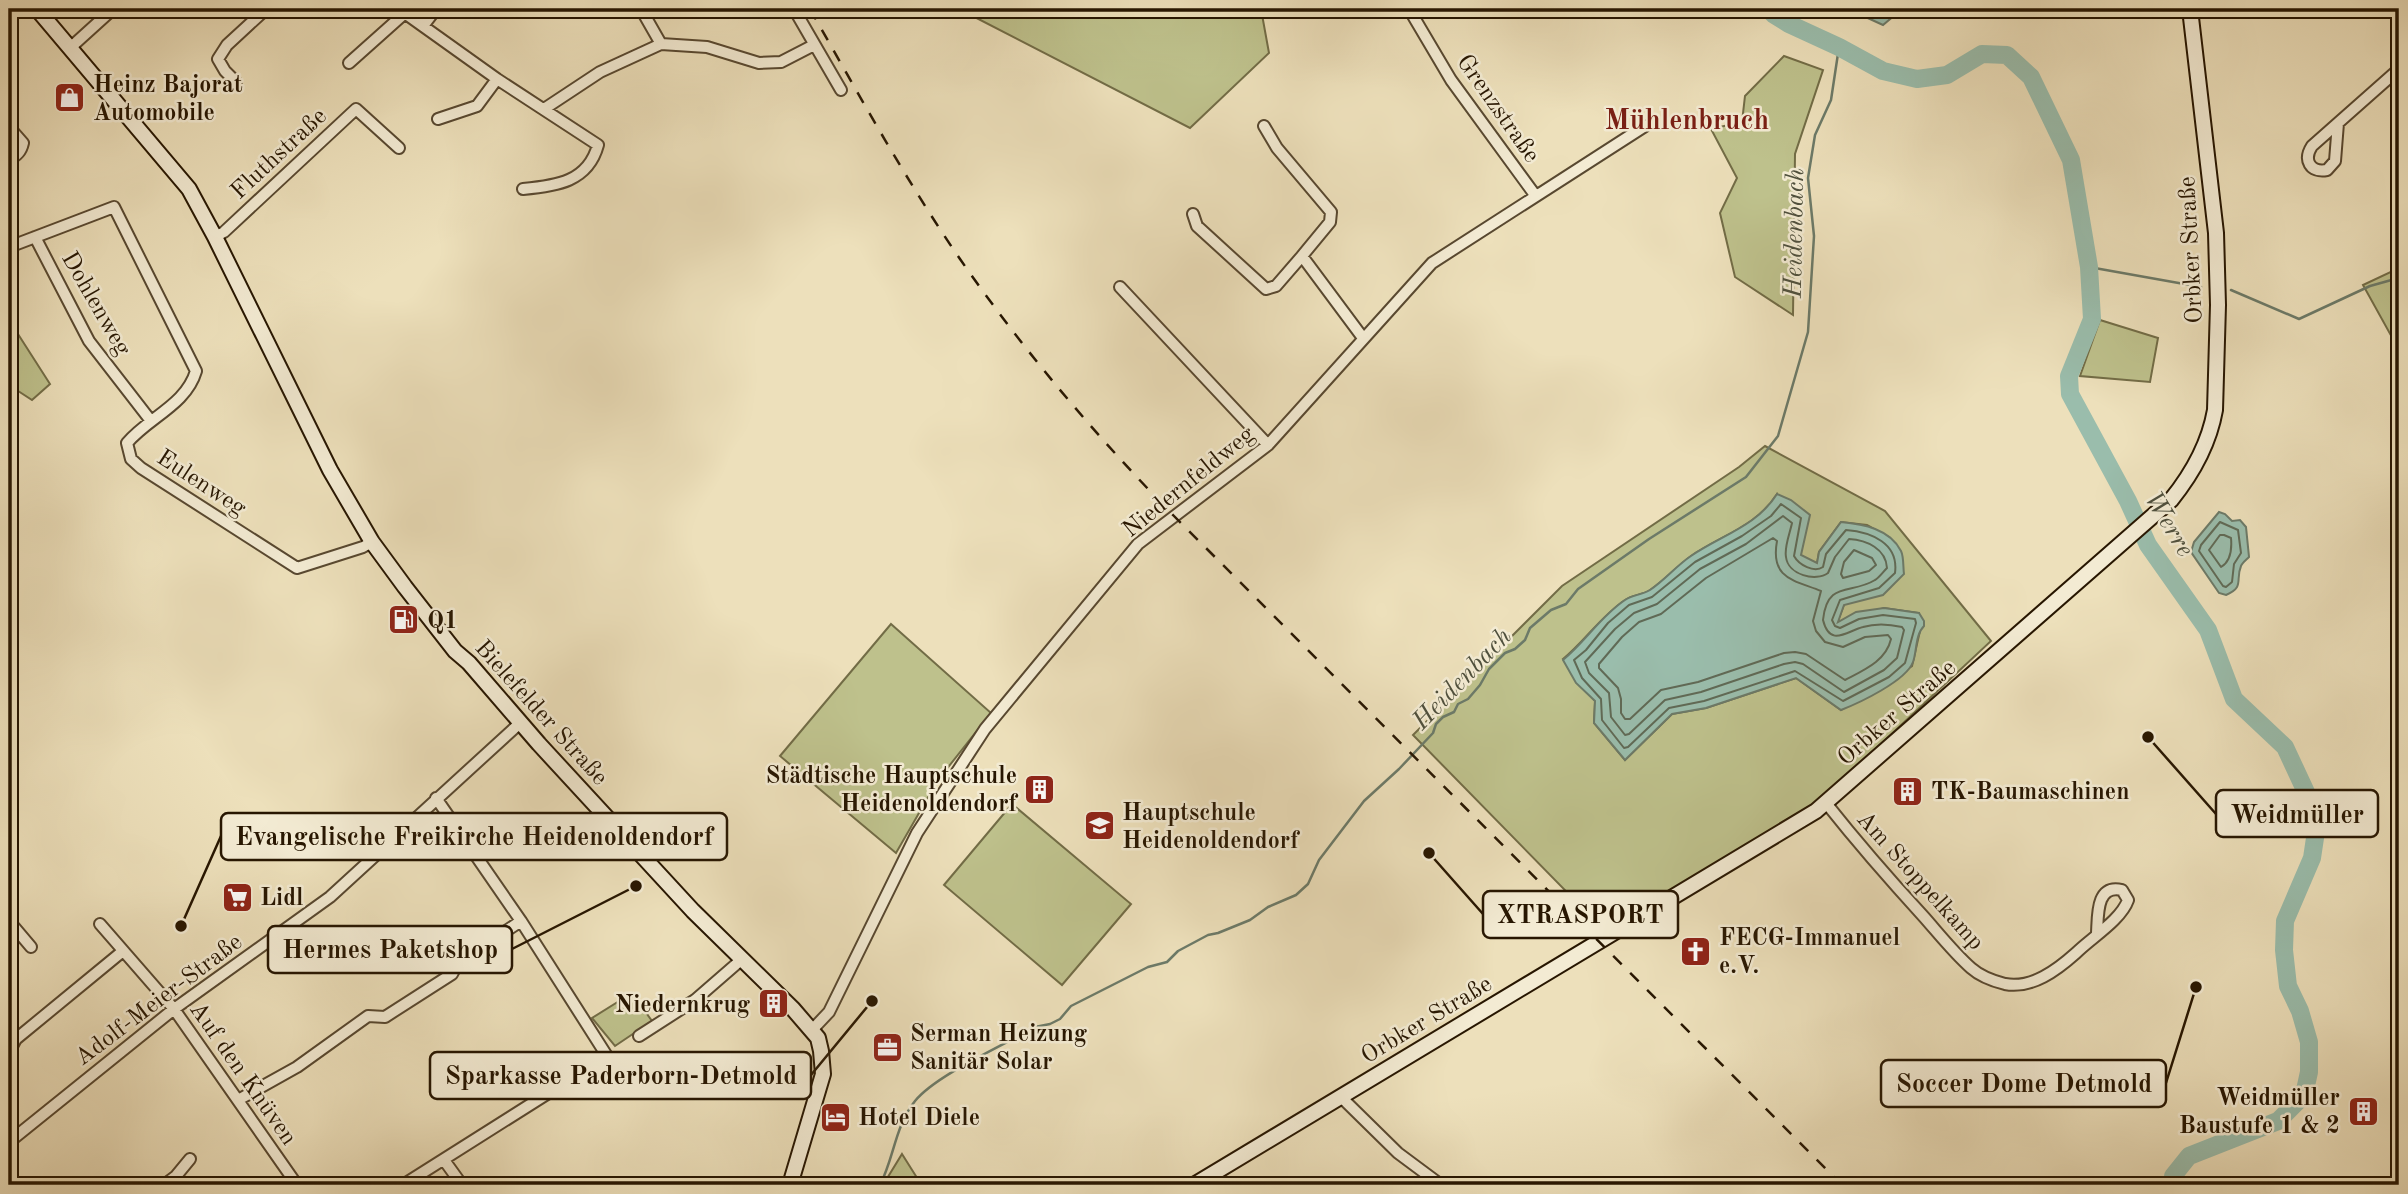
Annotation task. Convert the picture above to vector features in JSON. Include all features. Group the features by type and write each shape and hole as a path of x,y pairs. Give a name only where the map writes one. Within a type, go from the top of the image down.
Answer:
{"street":[{"name":"Bielefelder Straße","path":"37,9 177,173 199,206 304,421 372,542 455,651 470,663 520,723 693,911 812,1030 820,1044 823,1074 789,1185"},
{"path":"70,48 113,9"},
{"path":"236,82 218,59 227,45 266,9"},
{"path":"423,26 436,9"},
{"path":"641,9 661,44"},
{"path":"794,9 841,90"},
{"name":"Grenzstraße","path":"1409,9 1451,80 1535,195"},
{"name":"Orbker Straße","path":"1194,1185 1826,803 2155,516 2183,485 2195,465 2212,425 2215,410 2218,305 2216,233 2190,9"},
{"path":"349,63 402,11 497,79 598,145 595,155 576,178 553,186 523,189"},
{"path":"544,109 600,72 661,44 708,47 760,63 781,62 814,45"},
{"path":"2337,123 2399,69"},
{"path":"438,119 477,106 497,79"},
{"name":"Fluthstraße","path":"215,237 224,232 356,109 400,148"},
{"path":"1193,214 1197,226 1266,289 1276,286 1330,222 1331,212 1277,148 1264,126"},
{"name":"Niedernfeldweg","path":"812,1030 829,1012 917,834 988,725 1138,544 1268,445 1432,263 1645,126"},
{"path":"9,127 23,143 15,157 9,159"},
{"name":"Eulenweg","path":"36,237 114,207 196,371 187,391 127,443 131,459 297,568 372,542"},
{"path":"9,247 36,237"},
{"name":"Dohlenweg","path":"36,237 89,341 151,421"},
{"path":"1302,256 1363,338"},
{"path":"1120,287 1268,445"},
{"name":"Adolf-Meier-Straße","path":"9,1142 174,1009 330,897 520,723"},
{"path":"403,1185 607,1056 521,921 436,798"},
{"name":"Am Stoppelkamp","path":"1826,803 1856,841 1952,948 1973,970 1987,978 2006,984 2043,978 2062,965 2097,933"},
{"path":"9,920 31,947"},
{"path":"238,1100 296,1067 368,1016 385,1017 452,974 458,963 521,921"},
{"name":"Auf den Knüven","path":"100,924 174,1009 297,1185"},
{"path":"9,1052 16,1039 123,951"},
{"path":"639,1036 695,1000 741,960"},
{"path":"1341,1097 1398,1153 1441,1185"},
{"path":"164,1185 176,1176 190,1159"},
{"path":"444,1160 462,1185"}],"green space":[{"path":"959,9 1261,9 1269,53 1190,128"},
{"path":"1784,56 1823,70 1795,154 1793,315 1735,277 1720,213 1737,178 1711,129 1742,122 1745,96"},
{"path":"2399,268 2399,350 2363,285"},
{"path":"9,320 50,384 32,400 9,385"},
{"path":"2100,320 2158,338 2150,382 2080,376"},
{"path":"1765,446 1885,511 1991,641 1823,798 1605,931 1413,735 1562,586 1739,467","holes":["1777,494 1801,556 1817,564 1819,552 1841,522 1867,525 1889,537 1844,605 1837,623 1884,608 1919,613 1920,631 1912,666 1841,710 1796,678 1706,708 1672,714 1625,760 1594,723 1595,701 1563,659 1616,606 1628,598 1650,590 1691,556 1749,522 1769,505"]},
{"path":"891,624 991,713 938,780 896,853 780,756"},
{"path":"1012,804 1131,904 1062,985 944,885"},
{"path":"632,993 652,1021 615,1046 592,1018"},
{"path":"902,1154 919,1181 932,1185 883,1185"}],"water":[{"path":"1848,9 1902,9 1883,25"},
{"path":"1777,494 1791,500 1810,515 1801,555 1817,563 1819,552 1841,522 1875,529 1890,537 1896,544 1902,553 1904,574 1883,595 1844,605 1838,622 1856,612 1884,608 1919,613 1924,626 1909,669 1892,684 1841,710 1796,678 1706,708 1672,714 1625,760 1594,723 1595,701 1576,683 1563,660 1616,606 1628,598 1650,590 1691,556 1749,522 1769,505"},
{"path":"2219,512 2232,521 2240,520 2246,527 2249,557 2239,571 2238,586 2226,595 2219,593 2191,552 2194,542"}],"waterway":[{"name":"Werre","path":"1769,9 1789,24 1883,71 1917,79 1947,75 1982,54 2007,55 2031,77 2071,160 2089,267 2092,319 2069,376 2070,394 2128,501 2148,545 2208,630 2234,699 2285,747 2318,818 2312,858 2285,921 2284,950 2288,986 2300,1011 2309,1042 2309,1072 2304,1095 2278,1121 2189,1156 2173,1176 2173,1185"},
{"name":"Heidenbach","path":"880,1185 903,1121 915,1101 925,1091 989,1051 1035,1027 1060,1019 1071,1006 1148,967 1167,962 1178,951 1208,935 1250,920 1268,907 1296,895 1308,884 1319,860 1364,801 1433,733 1436,724 1443,717 1454,712 1458,704 1468,699 1489,669 1505,653 1525,640 1530,628 1551,610 1566,604 1578,589 1649,539 1746,477 1778,436 1808,332 1814,236 1808,178 1815,135 1831,100 1839,47"},
{"path":"2089,267 2201,287"},
{"path":"2231,290 2299,319 2370,286 2395,279"}],"railway":[{"path":"810,9 901,167 960,259 1009,327 1089,424 1174,516 1842,1185"}],"place":[{"name":"Heinz Bajorat Automobile","path":"70,98"},
{"name":"Q1","path":"404,620"},
{"name":"Weidmüller","path":"2148,737"},
{"name":"Städtische Hauptschule Heidenoldendorf","path":"1040,789"},
{"name":"TK-Baumaschinen","path":"1908,791"},
{"name":"Hauptschule Heidenoldendorf","path":"1099,826"},
{"name":"XTRASPORT","path":"1429,853"},
{"name":"Hermes Paketshop","path":"636,886"},
{"name":"Lidl","path":"237,897"},
{"name":"Evangelische Freikirche Heidenoldendorf","path":"181,926"},
{"name":"FECG-Immanuel e.V.","path":"1696,951"},
{"name":"Soccer Dome Detmold","path":"2196,987"},
{"name":"Sparkasse Paderborn-Detmold","path":"872,1001"},
{"name":"Niedernkrug","path":"773,1004"},
{"name":"Serman Heizung Sanitär Solar","path":"887,1047"},
{"name":"Weidmüller Baustufe 1 & 2","path":"2363,1111"},
{"name":"Hotel Diele","path":"835,1117"}],"district":[{"name":"Mühlenbruch","path":"1687,119"}]}
